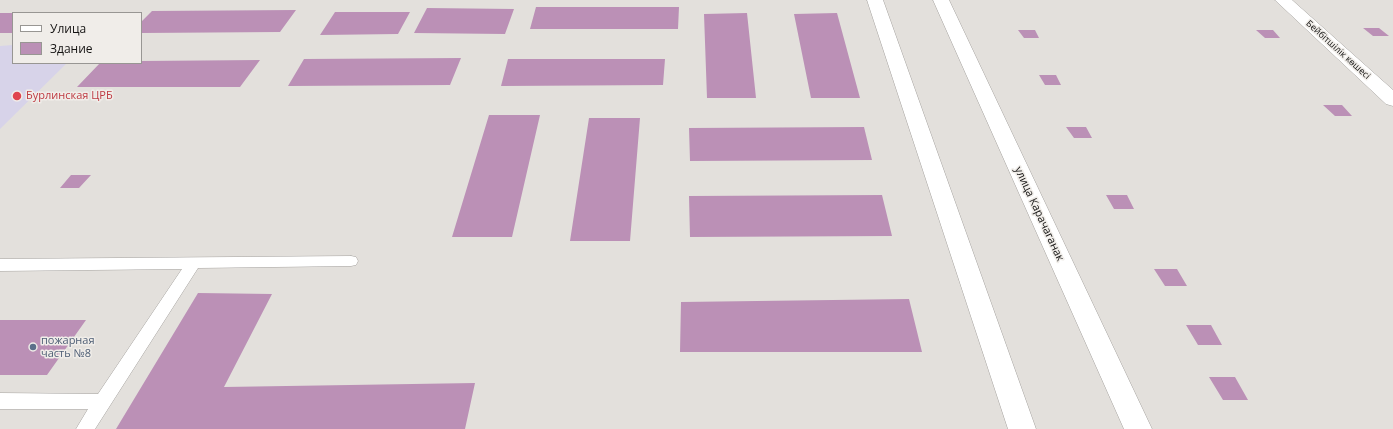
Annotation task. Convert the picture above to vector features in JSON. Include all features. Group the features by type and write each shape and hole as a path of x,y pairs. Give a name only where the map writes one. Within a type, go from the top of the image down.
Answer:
{"street":[{"path":"875,0 1022,429"},
{"name":"улица Карачаганак","path":"940,0 1138,429"},
{"name":"Бейбітшілік көшесі","path":"1283,0 1393,100"}],"lane":[{"path":"0,265 351,261"},
{"path":"85,429 194,263"},
{"path":"0,401 102,402"}],"shaded area":[{"name":"Бурлинская ЦРБ","path":"12,45 12,64 66,64 0,129 0,46"}],"building":[{"path":"536,7 679,7 678,29 530,29"},
{"path":"427,8 514,9 505,34 414,33"},
{"path":"296,10 280,32 142,33 142,21 152,11"},
{"path":"335,12 410,12 398,34 320,35"},
{"path":"0,13 12,13 12,33 0,33"},
{"path":"747,13 756,98 707,98 704,14"},
{"path":"837,13 860,98 811,98 794,14"},
{"path":"1363,28 1379,28 1389,36 1373,36"},
{"path":"1018,30 1035,30 1039,38 1024,38"},
{"path":"1256,30 1273,30 1280,38 1265,38"},
{"path":"461,58 450,85 288,86 304,59"},
{"path":"508,59 665,59 663,85 501,86"},
{"path":"260,60 240,87 77,87 99,64 142,64 142,61"},
{"path":"1039,75 1056,75 1061,85 1045,85"},
{"path":"1323,105 1342,105 1352,116 1335,116"},
{"path":"489,115 540,115 512,237 452,237"},
{"path":"589,118 640,118 630,241 570,241"},
{"path":"864,127 872,160 690,161 689,128"},
{"path":"1066,127 1086,127 1092,138 1074,138"},
{"path":"71,175 91,175 79,188 60,188"},
{"path":"882,195 892,236 690,237 689,196"},
{"path":"1106,195 1127,195 1134,209 1114,209"},
{"path":"1154,269 1177,269 1187,286 1165,286"},
{"path":"198,293 272,294 224,387 475,383 465,429 116,429"},
{"path":"909,299 922,352 680,352 681,302"},
{"name":"пожарная часть №8","path":"0,320 86,320 47,375 0,375"},
{"path":"1186,325 1211,325 1222,345 1198,345"},
{"path":"1209,377 1235,377 1248,400 1223,400"}],"place":[{"name":"Бурлинская ЦРБ","path":"17,96"},
{"name":"пожарная часть №8","path":"33,347"}]}
